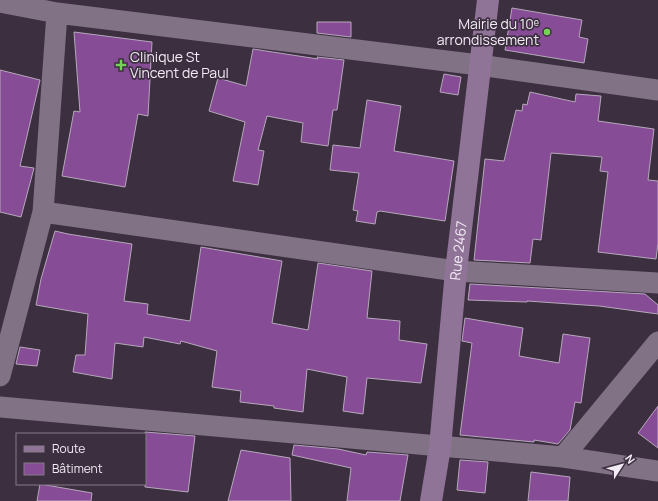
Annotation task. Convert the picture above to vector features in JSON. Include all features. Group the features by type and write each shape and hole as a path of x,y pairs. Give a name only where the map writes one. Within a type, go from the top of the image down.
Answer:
{"street":[{"name":"Rue 2467","path":"432,501 440,447 456,271 479,65 488,0"},
{"path":"0,2 57,13 479,65 658,90"},
{"path":"0,376 43,212 57,13"},
{"path":"43,212 456,271 658,283"},
{"path":"564,457 658,342"},
{"path":"0,408 564,457 658,471"}],"building":[{"path":"512,8 582,20 579,37 588,39 584,63 505,50"},
{"path":"317,22 351,22 351,37 317,33"},
{"path":"74,32 152,42 148,116 138,114 125,187 62,176 74,111 80,112"},
{"path":"253,49 318,59 317,57 344,60 337,110 333,110 328,146 301,142 303,123 267,116 258,150 264,151 258,185 233,181 245,122 209,111 218,78 246,86"},
{"path":"0,70 40,80 20,166 34,168 21,217 0,212"},
{"path":"444,74 461,77 458,95 440,92"},
{"path":"530,92 575,102 576,94 601,96 598,121 654,129 648,180 658,181 658,243 656,259 598,252 608,172 600,171 602,157 551,153 541,240 533,239 530,263 474,260 485,159 504,161 516,110 522,111 523,104 527,105"},
{"path":"367,100 401,106 394,151 454,161 445,221 380,211 377,212 375,224 356,221 358,211 353,210 359,173 330,170 333,145 360,148"},
{"path":"55,231 132,244 124,301 148,304 147,314 190,321 201,247 282,261 272,323 308,330 318,263 372,271 367,318 400,321 399,340 427,344 421,383 367,378 363,414 343,411 347,377 307,369 303,412 274,408 274,406 240,402 241,391 212,387 217,351 181,341 180,344 144,337 143,347 115,343 112,379 73,372 76,355 85,355 88,314 36,305 41,279"},
{"path":"470,284 645,294 658,305 658,314 599,306 527,301 468,300"},
{"path":"465,318 523,328 519,356 559,363 563,334 590,338 581,403 575,402 570,430 558,444 534,440 534,442 460,435 472,343 462,341"},
{"path":"20,347 40,350 37,366 16,364"},
{"path":"658,406 658,448 638,433"},
{"path":"145,433 195,436 188,492 145,487"},
{"path":"294,445 338,449 366,455 367,452 408,455 400,501 347,501 351,468 292,455"},
{"path":"241,450 290,458 291,501 228,501"},
{"path":"460,460 488,462 485,493 457,490"},
{"path":"531,472 570,477 568,501 528,501"},
{"path":"40,485 92,493 91,501 37,501"}],"place":[{"name":"Mairie du 10ᵉ arrondissement","path":"547,32"},
{"name":"Clinique St Vincent de Paul","path":"121,65"}]}
